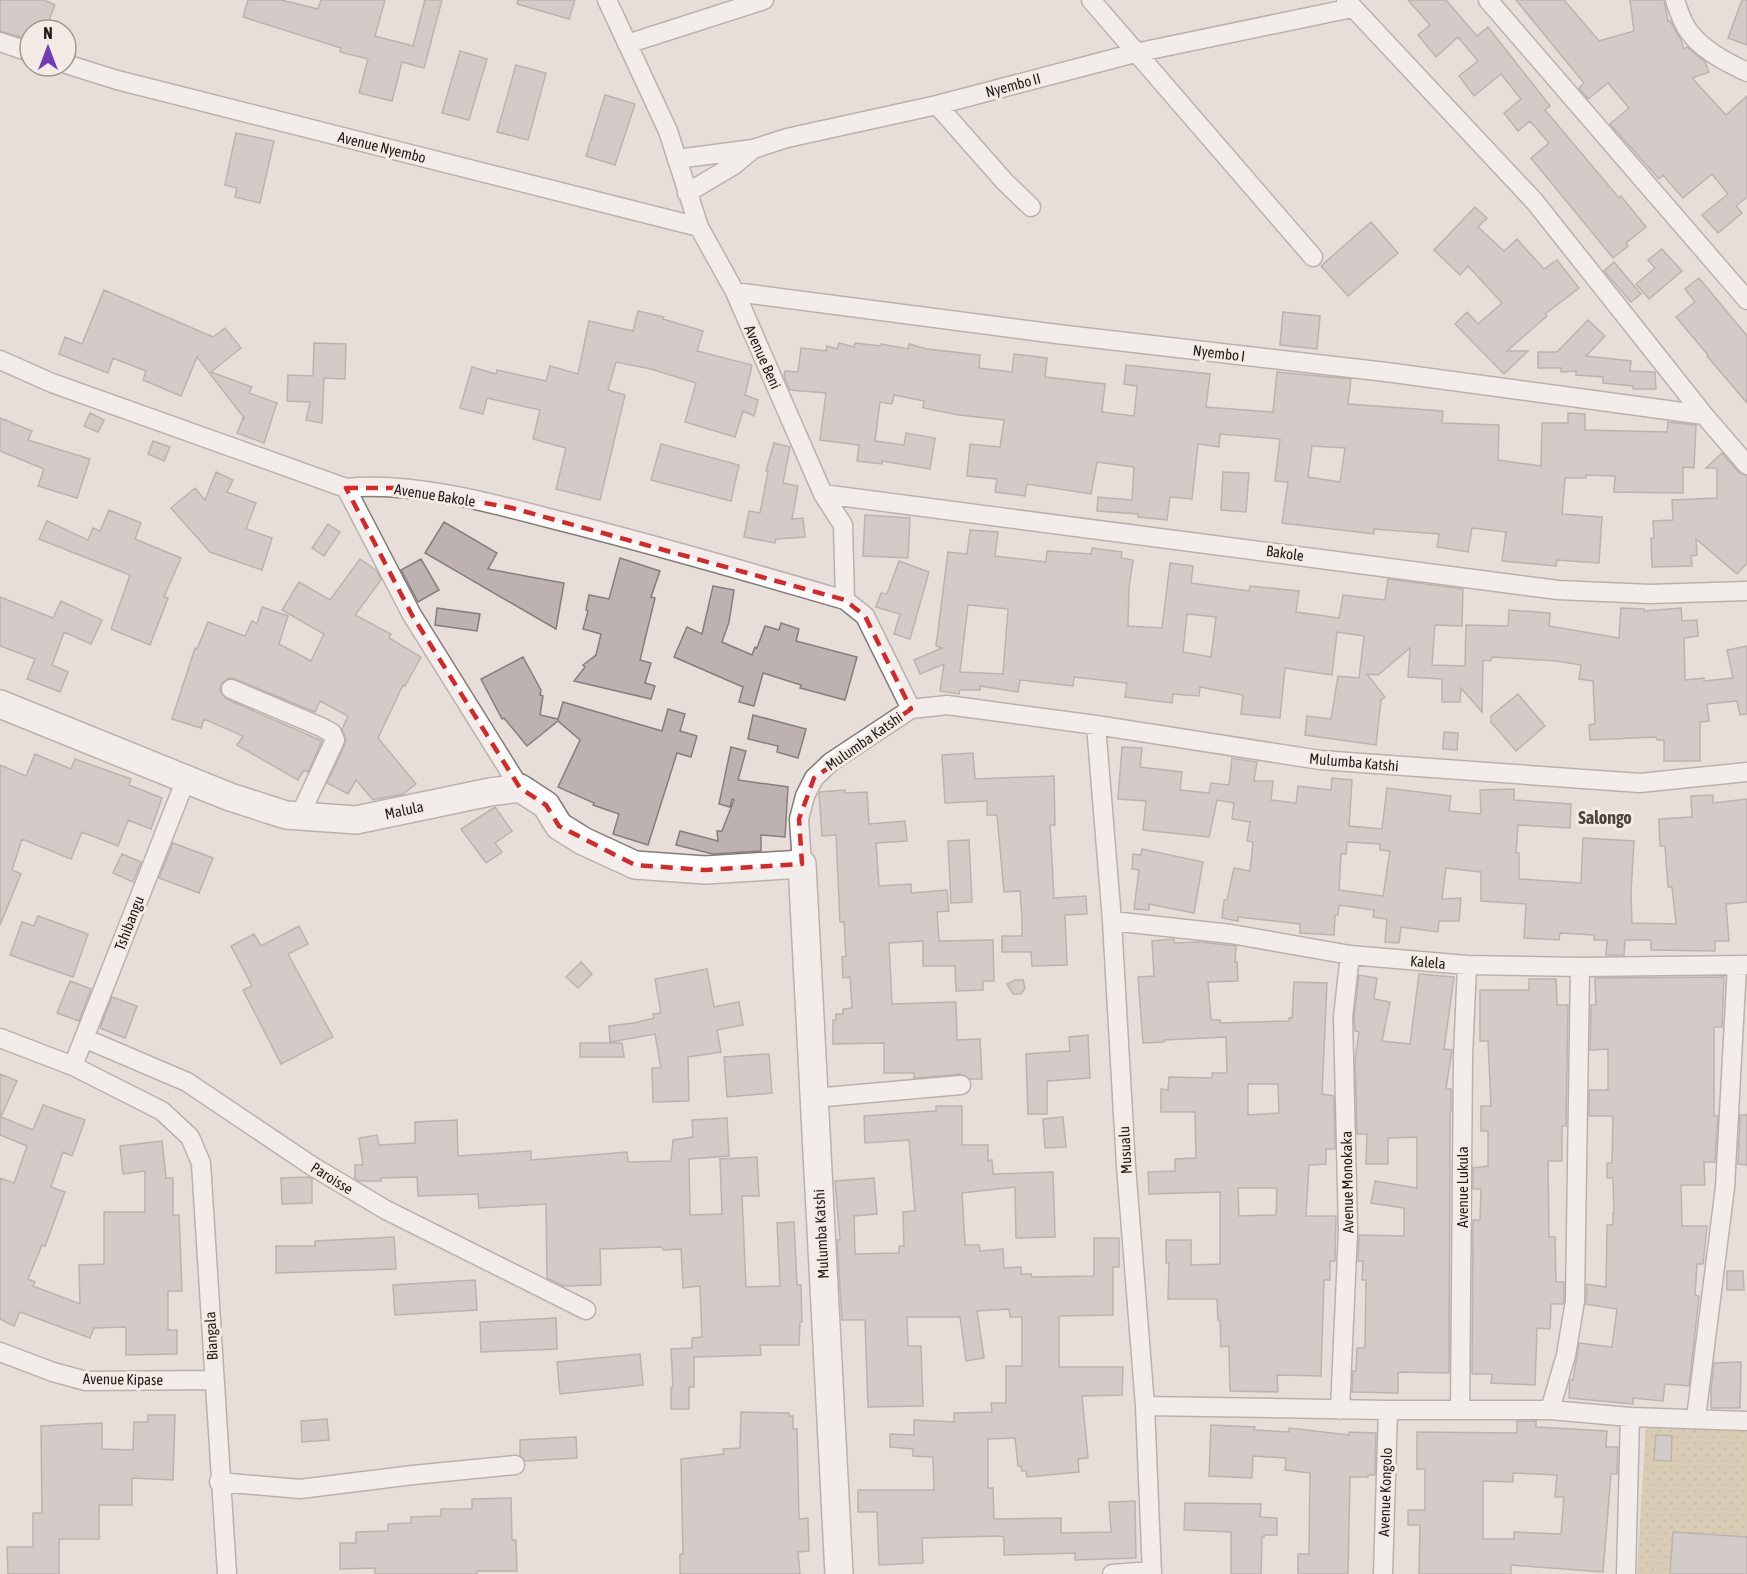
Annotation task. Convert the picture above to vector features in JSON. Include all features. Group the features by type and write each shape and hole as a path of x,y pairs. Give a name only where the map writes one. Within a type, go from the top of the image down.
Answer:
{"street":[{"name":"Avenue Beni","path":"607,0 668,131 699,227 735,292 823,494 843,525 845,600"},
{"path":"627,44 764,0"},
{"path":"1091,0 1313,257"},
{"path":"1488,0 1747,300"},
{"path":"1675,0 1685,27 1696,40 1710,51 1747,72"},
{"path":"1349,4 1535,202 1704,415 1747,465"},
{"name":"Nyembo II","path":"687,193 734,165 753,149 787,138 937,105 1136,53 1349,4"},
{"path":"0,42 18,48"},
{"name":"Avenue Nyembo","path":"78,67 117,80 699,227"},
{"path":"937,105 1005,182 1031,207"},
{"path":"677,159 753,149"},
{"name":"Nyembo I","path":"735,292 1057,334 1386,372 1704,415"},
{"name":"Avenue Bakole","path":"0,360 52,383 346,488 363,486 404,488 512,508 625,537 845,600"},
{"path":"346,488 412,615 520,788 546,805 559,826 584,841 635,865 705,870 802,864"},
{"name":"Bakole","path":"823,494 1558,590 1650,594 1747,591"},
{"path":"845,600 866,616 911,709"},
{"path":"231,688 321,727 332,734 335,740 299,817"},
{"name":"Malula","path":"0,704 241,801 286,815 356,820 490,792 520,788"},
{"name":"Mulumba Katshi","path":"839,1574 799,819 813,778 831,762 911,709 947,705 1096,725 1320,760 1640,783 1747,772"},
{"name":"Musualu","path":"1096,725 1112,921 1126,1166 1145,1406 1152,1572"},
{"name":"Tshibangu","path":"73,1066 186,779"},
{"name":"Kalela","path":"1112,921 1231,934 1350,955 1467,965 1580,967 1742,965"},
{"name":"Avenue Monokaka","path":"1340,1410 1348,1231 1343,1017 1350,955"},
{"name":"Avenue Lukula","path":"1460,1410 1463,1057 1467,965"},
{"path":"1696,1418 1725,1187 1742,965"},
{"path":"1550,1410 1566,1355 1575,1302 1580,967"},
{"path":"0,1038 73,1066"},
{"name":"Paroisse","path":"84,1038 187,1082 312,1166 386,1210 586,1310"},
{"name":"Biangala","path":"73,1066 162,1111 190,1137 201,1163 219,1482 227,1574"},
{"path":"814,1098 961,1085"},
{"name":"Avenue Kipase","path":"0,1352 53,1372 86,1381 214,1380"},
{"path":"1145,1406 1340,1410 1550,1410 1630,1417 1747,1421"},
{"name":"Avenue Kongolo","path":"1383,1574 1388,1410"},
{"path":"1626,1574 1630,1417"},
{"path":"219,1482 300,1489 413,1474 515,1465"},
{"path":"1112,1574 1152,1572"}],"highlighted area":[{"path":"346,488 404,488 512,508 845,600 865,616 911,709 814,778 799,819 802,864 705,870 635,865 559,826 546,805 520,788 412,615"}],"shaded area":[{"path":"1646,1421 1747,1428 1747,1574 1637,1574"}],"building":[{"path":"0,0 44,0 55,5 50,18 18,18 18,36 0,31"},
{"path":"248,0 281,0 318,9 321,0 385,0 375,36 413,46 425,0 442,0 424,68 402,62 392,101 359,93 368,59 340,52 341,48 243,17"},
{"path":"518,0 575,0 569,19 517,4"},
{"path":"1408,0 1446,0 1477,36 1488,27 1550,106 1545,110 1646,227 1626,243 1628,246 1613,258 1531,158 1549,143 1530,121 1518,131 1504,113 1521,99 1501,74 1474,96 1459,76 1478,61 1458,37 1436,57 1418,35 1430,25"},
{"path":"1516,0 1564,0 1599,41 1634,31 1630,0 1664,0 1668,21 1681,40 1684,49 1687,47 1705,62 1709,72 1692,78 1726,115 1747,96 1747,197 1736,206 1742,213 1718,233 1702,215 1728,194 1712,174 1683,198 1663,175 1659,179 1610,124 1629,108 1608,83 1588,99 1579,88 1584,83"},
{"path":"1742,0 1747,0 1747,45 1728,38"},
{"path":"460,51 487,59 469,120 442,113"},
{"path":"516,65 546,73 528,140 497,132"},
{"path":"605,95 635,104 615,165 586,156"},
{"path":"236,133 274,141 260,203 235,197 237,188 225,185"},
{"path":"1475,207 1487,218 1478,227 1504,251 1517,239 1544,269 1557,260 1579,288 1545,314 1547,316 1507,351 1528,351 1504,374 1455,324 1467,312 1478,324 1502,303 1468,266 1460,275 1434,250"},
{"path":"1371,222 1398,253 1348,296 1321,266"},
{"path":"1662,249 1682,271 1649,299 1636,284 1655,268 1648,260"},
{"path":"1614,262 1641,294 1631,302 1604,271"},
{"path":"1699,278 1747,336 1747,403 1676,317 1695,302 1685,289"},
{"path":"104,290 213,337 225,328 241,348 211,372 252,387 249,393 277,403 264,443 237,433 243,418 245,419 197,357 181,396 143,380 146,371 113,358 108,373 59,354 65,337 82,344"},
{"path":"638,311 664,317 663,319 703,331 697,351 752,365 745,395 758,400 754,416 743,411 735,437 685,422 696,383 651,369 616,362 608,390 625,395 600,500 556,489 566,448 533,439 540,410 487,398 483,414 460,408 472,367 496,374 497,370 546,381 550,366 578,374 589,321 633,331"},
{"path":"1283,312 1320,316 1317,349 1280,345"},
{"path":"1588,320 1605,336 1586,356 1631,361 1630,371 1655,372 1656,389 1633,389 1633,386 1603,383 1603,377 1576,375 1576,371 1561,372 1561,368 1538,368 1538,352 1557,352"},
{"path":"314,343 346,344 345,379 324,378 322,423 306,420 310,402 287,401 288,375 313,376"},
{"path":"839,343 854,347 855,343 881,346 881,344 908,349 909,344 927,349 980,355 979,368 1012,372 1014,354 1047,358 1045,377 1105,384 1102,412 1134,416 1137,386 1124,384 1126,365 1210,374 1206,407 1273,412 1277,372 1351,379 1348,404 1443,411 1442,423 1499,425 1498,460 1541,466 1542,423 1568,423 1568,413 1585,414 1585,430 1667,432 1668,422 1696,425 1694,468 1683,467 1683,493 1614,492 1615,476 1586,475 1586,478 1565,478 1562,514 1602,517 1599,563 1557,560 1556,566 1502,561 1506,532 1472,528 1468,552 1437,547 1439,534 1374,529 1374,534 1282,523 1288,482 1275,481 1280,439 1220,434 1219,447 1198,444 1192,499 1170,497 1167,520 1138,517 1138,514 1097,511 1098,497 1132,500 1134,467 1097,462 1091,494 1027,484 1025,496 995,492 997,479 967,476 970,444 1000,447 1004,420 923,408 924,401 894,395 892,404 880,402 875,441 904,445 906,433 935,438 930,469 882,461 882,464 857,461 859,445 820,440 826,393 790,390 784,376 785,371 798,372 801,348 826,351 827,346 837,349","holes":["1312,446 1345,448 1340,482 1308,477"]},
{"path":"90,413 104,420 98,432 84,426"},
{"path":"0,418 32,431 28,440 90,459 77,498 38,486 44,469 0,451"},
{"path":"153,441 170,447 164,461 148,454"},
{"path":"774,443 790,447 783,483 798,486 792,519 803,518 805,537 776,539 775,543 744,537 749,511 760,513 768,471 766,471"},
{"path":"661,444 739,465 731,501 651,480"},
{"path":"1722,453 1738,472 1747,476 1747,563 1737,574 1696,539 1697,555 1691,556 1692,566 1652,567 1653,521 1673,520 1672,500 1717,498 1717,468 1706,468"},
{"path":"216,472 233,480 227,492 256,503 246,529 272,538 262,570 210,552 171,508 195,488 205,500"},
{"path":"1223,472 1249,473 1246,512 1221,510"},
{"path":"109,510 141,523 135,539 181,558 164,597 168,598 150,645 111,629 130,575 39,539 47,521 88,540 93,528 100,531"},
{"path":"865,515 910,518 908,558 863,556"},
{"path":"444,522 497,553 488,569 564,583 556,629 425,553"},
{"path":"328,524 340,532 324,556 312,548"},
{"path":"970,530 998,532 995,556 1046,562 1047,551 1091,554 1092,548 1122,552 1121,558 1133,560 1129,588 1128,626 1162,628 1170,563 1193,566 1191,583 1249,591 1250,586 1299,591 1296,612 1339,618 1343,595 1385,600 1388,579 1463,589 1462,626 1435,625 1432,665 1465,666 1466,625 1508,626 1509,610 1550,613 1549,626 1619,638 1621,608 1644,609 1644,611 1681,608 1682,621 1697,620 1698,636 1684,638 1685,680 1733,678 1727,650 1747,646 1747,714 1740,715 1737,701 1707,704 1709,721 1700,722 1700,761 1664,761 1664,740 1657,740 1656,737 1590,740 1589,725 1595,724 1593,681 1579,679 1581,665 1557,661 1492,657 1491,661 1483,660 1482,712 1461,688 1460,702 1442,702 1442,679 1408,677 1410,648 1378,675 1367,674 1385,697 1381,700 1376,745 1305,735 1307,716 1331,719 1338,676 1359,678 1364,636 1337,632 1332,675 1285,668 1280,718 1241,714 1243,695 1200,687 1199,696 1173,694 1172,703 1125,697 1127,683 1074,677 1073,686 1020,680 1018,692 980,686 980,690 960,690 959,694 940,691 944,664 920,674 914,660 942,648 936,646 948,552 967,554","holes":["968,605 1008,609 1003,674 960,672","1187,614 1216,617 1211,657 1183,652"]},
{"path":"620,558 660,571 651,597 655,598 640,660 651,663 645,683 655,686 651,699 574,681 585,667 583,665 596,655 601,634 583,629 589,595 609,599"},
{"path":"360,559 377,571 381,580 355,615 391,634 389,638 421,657 405,686 403,685 378,738 416,784 403,794 373,800 356,780 348,794 327,783 345,744 342,729 348,716 320,701 315,712 235,679 229,678 221,684 220,691 226,699 322,741 308,772 304,770 298,780 237,745 243,736 204,719 201,728 172,719 195,648 197,649 208,622 245,636 252,621 257,624 262,607 288,616 279,644 311,661 324,634 282,610 299,582 330,600"},
{"path":"421,559 439,590 418,602 401,570"},
{"path":"899,561 929,572 910,639 894,634 900,614 876,607 881,593 887,594"},
{"path":"713,586 734,590 729,622 722,642 752,655 765,626 779,630 781,623 799,629 796,641 857,657 845,700 800,688 801,685 763,673 754,706 739,702 743,687 674,657 687,627 702,634"},
{"path":"0,597 53,618 61,601 102,620 91,644 64,632 52,665 68,672 60,692 27,679 35,659 0,646"},
{"path":"437,608 480,614 477,631 435,625"},
{"path":"523,657 541,690 540,695 543,696 540,715 558,719 563,702 662,731 668,709 685,714 680,731 697,736 691,757 677,753 648,845 613,834 619,814 593,805 594,803 558,787 580,740 558,721 527,746 504,718 502,719 481,679"},
{"path":"1518,694 1545,726 1516,751 1491,722 1491,716"},
{"path":"753,715 806,729 798,758 777,752 778,746 748,739"},
{"path":"1444,732 1458,733 1457,750 1443,749"},
{"path":"731,747 746,751 738,780 788,787 785,837 761,835 761,851 713,854 676,845 680,831 718,841 717,831 722,831 734,800 732,799 730,807 719,804"},
{"path":"1122,747 1142,748 1140,767 1182,772 1180,790 1209,793 1211,783 1229,785 1232,758 1257,762 1254,781 1273,781 1271,800 1296,803 1298,786 1331,790 1332,778 1352,780 1349,826 1382,829 1387,788 1451,796 1449,811 1481,814 1480,790 1514,789 1514,800 1571,804 1570,828 1518,825 1516,853 1519,853 1519,879 1581,883 1583,838 1634,841 1632,923 1676,924 1672,887 1668,887 1665,846 1660,846 1659,819 1692,817 1691,796 1713,795 1713,803 1747,799 1747,902 1726,904 1729,941 1715,941 1715,951 1651,950 1651,940 1625,940 1624,955 1606,955 1607,940 1594,940 1594,935 1560,933 1559,940 1524,938 1526,904 1481,901 1481,872 1446,868 1442,899 1461,898 1459,921 1439,921 1438,932 1401,927 1399,943 1385,942 1387,919 1373,917 1374,910 1339,905 1338,915 1335,915 1334,935 1300,933 1300,924 1238,917 1238,921 1222,918 1224,900 1227,900 1234,868 1250,871 1253,842 1247,841 1250,822 1232,819 1234,803 1217,800 1209,837 1143,830 1146,801 1118,799","holes":["1347,842 1380,844 1380,850 1390,851 1383,896 1339,890 1341,854 1346,854"]},
{"path":"973,753 975,779 1054,776 1055,825 1050,825 1054,898 1086,896 1087,914 1065,915 1067,965 1032,966 1031,952 1002,952 1002,936 1022,936 1022,918 1020,891 1004,892 997,815 987,815 987,801 945,803 942,755"},
{"path":"35,754 71,769 75,759 131,779 129,785 162,798 151,829 128,820 118,846 82,832 71,859 22,839 12,870 21,874 0,925 0,765 26,776"},
{"path":"845,790 845,793 867,792 869,824 905,821 907,841 876,843 879,886 911,884 911,893 947,890 949,911 937,912 939,941 993,940 994,981 983,981 983,990 956,991 955,966 923,966 923,941 889,943 892,1004 956,1002 957,1040 980,1039 982,1079 970,1079 961,1074 914,1078 914,1073 884,1073 884,1043 833,1044 833,1020 836,1020 836,1014 843,1014 843,1009 852,1008 850,977 843,978 842,957 846,956 844,922 840,922 836,835 822,836 819,794 820,792"},
{"path":"495,807 512,831 495,843 502,852 486,863 461,829"},
{"path":"969,840 972,902 951,903 948,841"},
{"path":"173,843 213,858 199,893 159,878"},
{"path":"1142,849 1203,862 1194,913 1149,904 1149,910 1134,909 1139,870 1132,869 1133,854 1141,855"},
{"path":"122,854 141,862 133,882 113,873"},
{"path":"38,916 88,934 73,977 10,955 22,922 34,926"},
{"path":"299,926 308,944 288,954 333,1037 281,1064 243,990 252,986 231,946 254,934 261,946"},
{"path":"1174,939 1174,943 1199,942 1236,946 1235,962 1237,962 1238,981 1208,982 1211,1020 1220,1020 1220,1023 1289,1021 1289,1018 1292,1018 1294,982 1327,983 1322,1094 1334,1096 1335,1149 1326,1149 1326,1164 1309,1165 1306,1216 1336,1216 1335,1261 1330,1261 1330,1280 1324,1280 1321,1376 1277,1375 1278,1392 1230,1391 1229,1346 1221,1347 1217,1299 1168,1299 1169,1263 1166,1263 1166,1240 1191,1240 1191,1265 1220,1264 1220,1192 1149,1194 1148,1172 1175,1171 1175,1159 1196,1158 1195,1112 1161,1112 1161,1089 1168,1090 1169,1077 1212,1078 1212,1073 1227,1073 1226,1037 1143,1043 1138,977 1154,976 1152,941","holes":["1248,1084 1278,1084 1279,1113 1248,1115","1238,1188 1277,1188 1276,1215 1239,1216"]},
{"path":"581,962 592,974 578,988 566,977"},
{"path":"707,969 714,1007 739,1002 743,1025 717,1030 721,1052 688,1057 689,1101 653,1102 652,1068 661,1068 655,1034 610,1042 609,1026 654,1018 653,1014 661,1013 655,979"},
{"path":"1419,974 1454,977 1444,1049 1452,1050 1446,1089 1451,1089 1449,1373 1401,1372 1398,1373 1398,1393 1352,1392 1357,1348 1365,1348 1366,1280 1362,1280 1363,1261 1358,1261 1359,1235 1404,1236 1404,1208 1371,1203 1375,1181 1417,1188 1417,1137 1388,1138 1388,1164 1366,1164 1367,1134 1357,1134 1355,1061 1359,1032 1355,1031 1354,1017 1359,975 1377,978 1374,999 1390,1002 1382,1041 1410,1044"},
{"path":"1724,977 1722,1027 1714,1027 1714,1116 1718,1116 1715,1162 1704,1162 1705,1185 1681,1185 1682,1226 1707,1226 1703,1264 1697,1264 1695,1295 1699,1296 1689,1386 1665,1384 1663,1401 1633,1398 1633,1404 1569,1398 1570,1380 1573,1380 1579,1343 1612,1347 1617,1309 1586,1304 1587,1284 1606,1287 1607,1225 1613,1225 1614,1213 1613,1178 1607,1178 1607,1163 1612,1163 1613,1116 1589,1116 1589,1090 1608,1090 1608,1049 1590,1050 1591,1005 1596,1005 1595,978"},
{"path":"1529,979 1556,979 1557,1005 1568,1005 1566,1126 1562,1126 1562,1161 1548,1161 1549,1237 1555,1237 1556,1282 1564,1282 1564,1300 1563,1304 1551,1304 1550,1329 1537,1328 1535,1385 1491,1383 1492,1374 1472,1374 1473,1220 1480,1220 1481,1189 1473,1189 1473,1168 1488,1166 1488,1131 1481,1131 1481,1106 1491,1106 1488,1041 1480,1041 1480,990 1529,990"},
{"path":"1015,980 1023,980 1025,988 1021,994 1013,994 1007,984"},
{"path":"70,981 91,989 79,1021 57,1013"},
{"path":"112,997 137,1006 125,1038 100,1028"},
{"path":"1088,1035 1090,1078 1047,1081 1047,1114 1028,1114 1026,1054 1070,1051 1069,1037"},
{"path":"580,1043 622,1043 624,1057 580,1057"},
{"path":"769,1054 772,1093 727,1097 724,1057"},
{"path":"0,1074 17,1081 1,1117 33,1130 43,1105 85,1120 72,1156 63,1152 51,1187 65,1192 45,1246 42,1245 28,1279 35,1282 33,1286 80,1304 79,1265 104,1264 104,1212 145,1212 145,1171 123,1174 120,1146 162,1141 166,1178 173,1178 173,1215 179,1215 182,1291 168,1291 168,1330 177,1330 177,1354 126,1355 126,1327 94,1328 90,1338 20,1312 14,1326 0,1319 0,1178 14,1183 27,1146 0,1135"},
{"path":"936,1106 962,1106 962,1145 988,1145 988,1161 992,1160 993,1174 1053,1172 1055,1237 1016,1238 1015,1187 962,1193 965,1245 979,1245 980,1251 1003,1249 1004,1268 1021,1267 1021,1274 1031,1274 1032,1277 1094,1276 1094,1238 1119,1238 1119,1267 1113,1267 1113,1315 1059,1316 1059,1367 1123,1367 1122,1395 1082,1396 1088,1458 1078,1459 1079,1472 1027,1477 1026,1471 1022,1471 1021,1466 1018,1466 1015,1438 988,1439 988,1488 993,1488 994,1519 1061,1518 1061,1533 1111,1532 1109,1502 1135,1501 1136,1558 1075,1560 1075,1553 1004,1555 1004,1537 922,1538 923,1563 879,1565 877,1512 858,1512 858,1490 934,1490 933,1457 913,1456 913,1449 890,1447 890,1434 914,1435 914,1420 954,1422 954,1413 992,1412 991,1403 1006,1403 1006,1366 1022,1366 1022,1317 1010,1317 1009,1309 977,1311 984,1358 966,1361 960,1317 907,1317 908,1346 921,1346 923,1406 868,1407 865,1320 842,1320 837,1240 840,1240 835,1181 874,1178 877,1214 854,1216 855,1254 899,1253 899,1246 904,1246 903,1212 915,1211 909,1140 865,1143 864,1116 936,1111"},
{"path":"1740,1115 1747,1115 1747,1165 1738,1164"},
{"path":"1063,1117 1066,1147 1045,1148 1043,1119"},
{"path":"727,1118 729,1156 689,1159 690,1215 722,1214 720,1159 757,1157 759,1196 742,1196 746,1287 780,1286 777,1223 794,1222 797,1285 801,1285 802,1322 800,1322 799,1345 760,1345 761,1355 694,1357 694,1387 689,1387 689,1409 671,1409 671,1387 673,1387 671,1349 692,1348 692,1338 702,1337 700,1286 683,1288 681,1249 663,1250 662,1247 600,1249 601,1285 563,1286 547,1278 546,1204 479,1208 478,1194 418,1196 417,1177 381,1178 381,1181 359,1181 355,1178 355,1165 363,1165 359,1138 377,1135 379,1145 415,1143 415,1122 457,1120 458,1156 531,1151 531,1160 627,1152 628,1162 671,1161 673,1140 693,1137 692,1120"},
{"path":"309,1177 312,1179 312,1203 282,1204 281,1178"},
{"path":"394,1237 396,1269 276,1273 276,1246 315,1246 315,1241"},
{"path":"1727,1271 1743,1271 1744,1290 1727,1290"},
{"path":"475,1280 477,1310 395,1315 393,1285"},
{"path":"556,1318 557,1349 481,1352 480,1322"},
{"path":"640,1354 643,1385 560,1394 557,1362"},
{"path":"1741,1362 1740,1408 1711,1408 1714,1363"},
{"path":"741,1412 789,1413 789,1416 793,1416 793,1429 797,1429 799,1519 808,1518 809,1551 798,1552 800,1574 680,1574 680,1554 683,1554 681,1459 724,1454 723,1449 740,1448"},
{"path":"148,1415 175,1415 173,1480 132,1478 132,1505 99,1505 99,1539 59,1539 59,1574 8,1574 7,1547 33,1547 33,1513 42,1513 41,1426 102,1423 102,1449 133,1450 134,1422 148,1422"},
{"path":"327,1419 329,1440 302,1442 301,1421"},
{"path":"1517,1421 1536,1421 1536,1427 1607,1431 1606,1447 1618,1447 1617,1474 1611,1474 1603,1572 1511,1565 1511,1574 1419,1574 1420,1525 1408,1525 1408,1510 1425,1510 1425,1469 1417,1469 1417,1432 1517,1433","holes":["1513,1473 1557,1475 1555,1497 1564,1497 1561,1534 1514,1532 1514,1539 1483,1539 1483,1481 1513,1482"]},
{"path":"1211,1425 1255,1427 1254,1430 1289,1432 1289,1428 1349,1435 1349,1432 1376,1433 1375,1475 1350,1477 1348,1574 1298,1574 1298,1554 1309,1554 1310,1473 1285,1470 1286,1458 1253,1456 1252,1478 1209,1476"},
{"path":"1656,1435 1672,1436 1671,1461 1654,1460"},
{"path":"576,1437 577,1458 525,1461 520,1455 520,1440"},
{"path":"511,1498 512,1540 516,1540 517,1571 477,1571 477,1574 375,1574 375,1568 340,1569 340,1543 356,1543 356,1532 388,1531 388,1524 411,1523 411,1517 441,1516 441,1509 472,1509 472,1499"},
{"path":"1185,1503 1261,1504 1260,1517 1277,1518 1277,1535 1262,1537 1261,1574 1231,1574 1231,1532 1184,1530"},
{"path":"1673,1532 1747,1537 1747,1574 1670,1574"}],"district":[{"name":"Salongo","path":"1605,817"}]}
